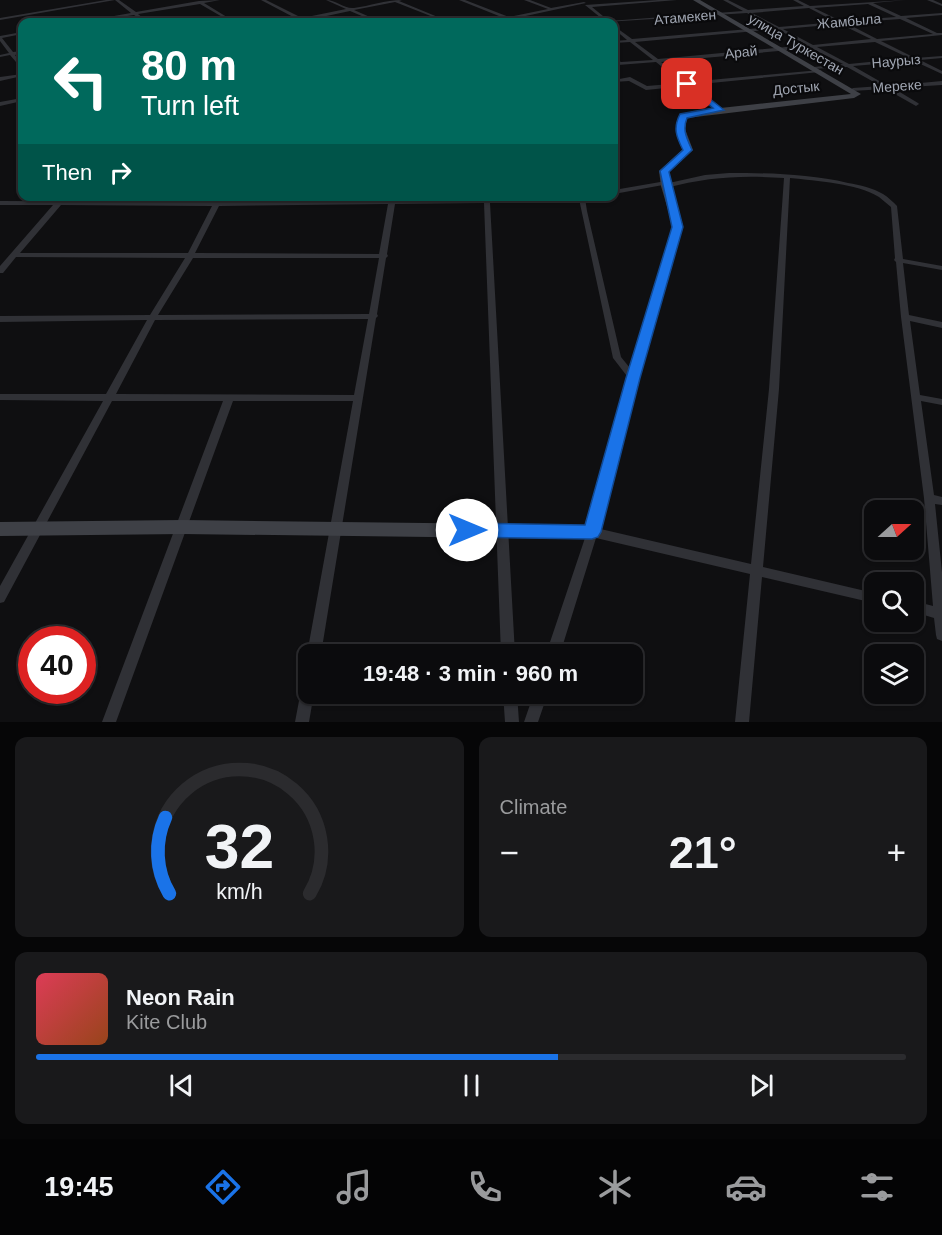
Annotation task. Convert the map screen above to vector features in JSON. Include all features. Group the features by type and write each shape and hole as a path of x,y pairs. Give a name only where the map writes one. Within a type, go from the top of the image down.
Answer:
{"street":[{"path":"0,19 115,0 140,18"},
{"path":"195,0 226,18"},
{"path":"108,18 218,0"},
{"path":"263,0 298,18"},
{"path":"328,0 369,18"},
{"path":"312,18 396,0 439,18"},
{"path":"461,0 509,18 584,3 675,0"},
{"path":"526,0 550,9"},
{"name":"улица Туркестан","path":"696,0 853,90"},
{"path":"725,0 916,104"},
{"path":"795,0 942,73"},
{"name":"Атамекен","path":"618,21 864,1 904,0"},
{"path":"929,0 942,5"},
{"path":"864,1 941,35"},
{"path":"584,3 604,18"},
{"name":"Жамбыла","path":"618,42 942,14"},
{"path":"515,16 521,18"},
{"path":"618,30 687,84 725,109"},
{"path":"18,34 0,38 18,62"},
{"name":"Арай","path":"618,62 620,64 875,39 941,35"},
{"path":"0,56 18,53"},
{"name":"Наурыз","path":"618,80 630,79 644,88 942,57"},
{"path":"0,79 18,76"},
{"name":"Мереке","path":"853,90 942,83"},
{"name":"Достык","path":"725,109 856,96 853,90"},
{"path":"0,104 18,101"},
{"path":"556,644 592,532 633,378 678,227 678,220 666,184 666,169 687,150 681,136 680,125 683,116 725,109"},
{"path":"618,191 720,176 787,177 829,180 874,193 891,201 894,206 898,260 929,498 942,634"},
{"path":"742,722 774,389 787,177"},
{"path":"0,203 165,201"},
{"path":"0,598 153,317 191,254 218,201"},
{"path":"305,201 487,201 508,644"},
{"path":"584,201 616,358 633,378"},
{"path":"317,644 392,202"},
{"path":"0,271 59,203"},
{"path":"14,255 384,256"},
{"path":"898,260 942,268"},
{"path":"0,318 374,316"},
{"path":"905,317 942,325"},
{"path":"0,397 359,398"},
{"path":"915,397 942,402"},
{"path":"109,722 229,398"},
{"path":"929,498 942,501"},
{"path":"0,529 183,527 336,531 592,532 864,596"},
{"path":"924,610 941,614"},
{"path":"302,722 305,704"},
{"path":"511,704 512,722"},
{"path":"531,722 537,704"}],"route":[{"path":"467,530 592,532 633,378 678,227 664,171 687,152 681,136 680,125 683,116 690,113 720,110 687,84"}]}
